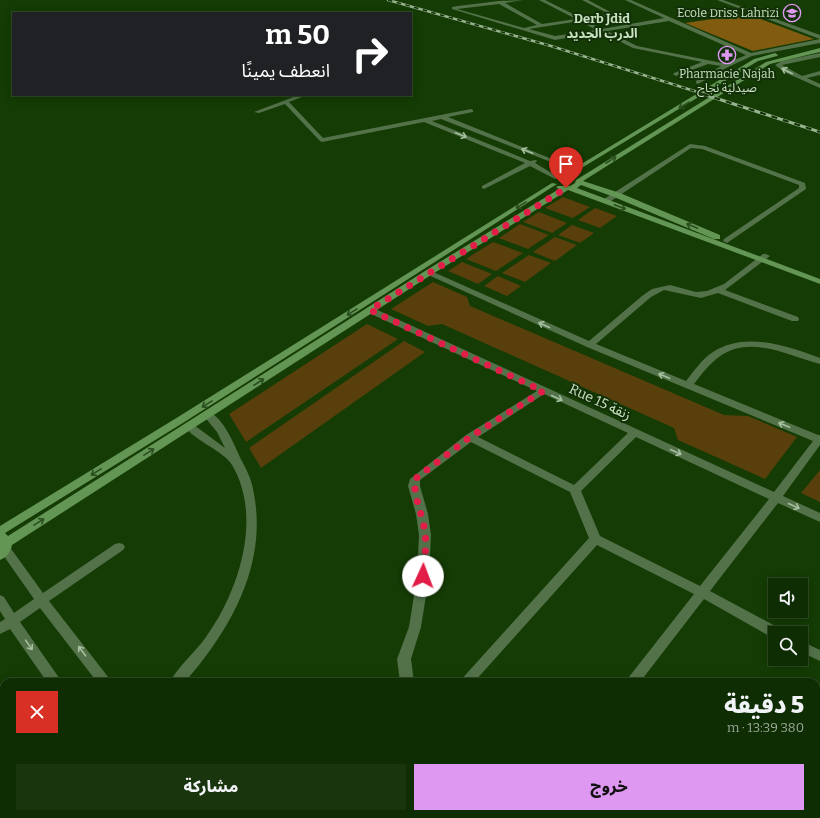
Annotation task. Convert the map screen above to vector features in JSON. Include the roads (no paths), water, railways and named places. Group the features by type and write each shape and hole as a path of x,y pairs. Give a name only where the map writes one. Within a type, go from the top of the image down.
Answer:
{"main road":[{"path":"0,531 182,419 558,179 576,170 756,60 820,45"},
{"path":"3,546 428,273 568,188 577,186 579,182 768,63 820,50"},
{"path":"558,179 572,178 579,182 617,195 820,282"},
{"path":"558,179 568,188 605,202 763,258 820,275"}],"street":[{"path":"521,0 458,7 454,9 550,37 560,38 670,19"},
{"path":"541,0 635,47 727,65"},
{"path":"522,29 614,15 584,0"},
{"path":"627,0 750,55"},
{"path":"719,0 820,37"},
{"path":"499,2 542,26"},
{"path":"698,82 727,65 750,55 820,41"},
{"path":"820,54 778,64 781,68 820,86"},
{"path":"676,74 708,62"},
{"path":"802,78 820,73"},
{"path":"257,112 301,96"},
{"path":"285,101 322,140 472,111"},
{"path":"441,117 576,170"},
{"path":"425,120 530,163 558,179"},
{"path":"605,202 690,146 694,145 803,184 802,189 727,241"},
{"path":"484,187 541,157"},
{"path":"590,345 643,299 660,288 681,290 703,295 718,290 763,258"},
{"path":"428,273 590,345 687,386 820,439 636,678"},
{"path":"718,290 794,319"},
{"name":"Rue 15 زنقة","path":"370,310 820,518"},
{"path":"687,386 716,354 729,347 763,345 790,350 820,361"},
{"path":"406,678 404,659 416,620 423,576 425,535 422,514 414,486 415,479 470,437 543,391"},
{"path":"181,678 196,661 224,621 240,588 249,550 252,518 248,488 224,432 208,415"},
{"path":"190,426 236,461"},
{"path":"575,490 634,433"},
{"path":"470,437 575,490 595,539 701,592 768,629"},
{"path":"470,678 595,539"},
{"path":"3,546 42,601 102,678"},
{"path":"0,629 119,547"},
{"path":"0,600 12,621 52,678"},
{"path":"808,650 820,656"}],"railway":[{"path":"388,0 551,46 707,95"},
{"path":"703,94 820,132"}],"place":[{"name":"Ecole Driss Lahrizi","path":"792,13"},
{"name":"Pharmacie Najah صيدلية نجاح","path":"727,55"}],"district":[{"name":"Derb Jdid الدرب الجديد","path":"602,26"}]}
